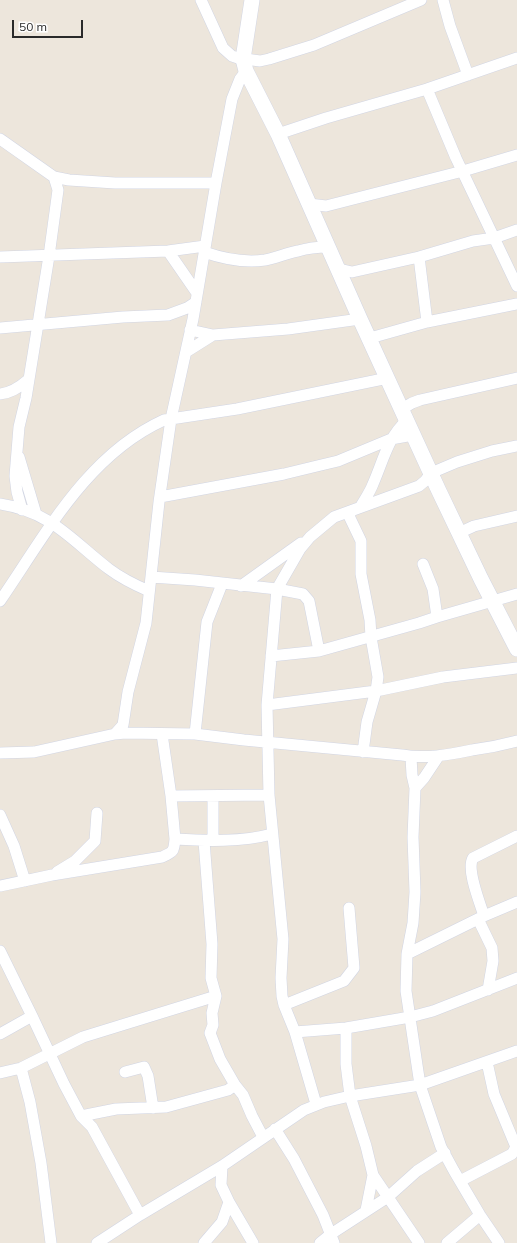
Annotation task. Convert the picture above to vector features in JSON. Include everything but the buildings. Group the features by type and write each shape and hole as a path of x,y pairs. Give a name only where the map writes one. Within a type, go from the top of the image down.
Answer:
{"street":[{"path":"201,0 223,48 245,65 278,134 328,247 344,273 360,319 413,435 492,601 517,649"},
{"path":"114,734 123,724 128,692 146,623 160,497 171,419 193,319 216,182 232,99 245,65 252,0"},
{"path":"245,65 308,47 421,0"},
{"path":"443,0 450,26 468,75"},
{"path":"278,134 332,116 427,89 517,58"},
{"path":"427,89 451,146 517,286"},
{"path":"0,140 54,177 69,180 115,183 216,182"},
{"path":"312,211 326,206 463,171 517,155"},
{"path":"22,510 17,492 15,476 19,427 49,256 58,190 54,177"},
{"path":"58,190 69,180"},
{"path":"473,241 488,225"},
{"path":"344,273 419,257 473,241 494,238 517,230"},
{"path":"0,257 205,249 221,258 240,261 255,261 275,258 296,251 328,247"},
{"path":"168,251 197,298"},
{"path":"419,257 427,322"},
{"path":"168,315 187,308 197,298"},
{"path":"370,338 427,322 517,304"},
{"path":"0,328 123,317 168,315 193,319"},
{"path":"190,330 213,335 288,329 360,319"},
{"path":"186,352 213,335"},
{"path":"0,601 70,498 88,476 120,446 157,423 171,419 252,406 388,378"},
{"path":"362,506 373,485 391,439 400,427 404,415 412,403 517,378"},
{"path":"0,394 15,390 28,380"},
{"path":"160,497 284,474 317,466 338,460 391,439 413,435"},
{"path":"241,586 310,537 334,517 419,486 431,473 457,462 492,451 517,446"},
{"path":"17,451 36,514"},
{"path":"3,505 17,492"},
{"path":"3,505 36,514 53,523 68,534 109,570 133,584 149,591"},
{"path":"349,512 350,518 361,541 361,574 370,620 371,637 378,677 376,691 367,722 363,752"},
{"path":"459,533 474,526 517,516"},
{"path":"310,537 293,559 277,589 267,705 269,795 283,939 281,978 282,996 295,1032 316,1104"},
{"path":"423,564 433,589 437,617"},
{"path":"151,577 277,589 303,594 309,601 319,651"},
{"path":"195,734 207,622 222,584"},
{"path":"271,656 319,651 517,594"},
{"path":"267,705 376,691 443,677 517,668"},
{"path":"123,724 133,733"},
{"path":"0,753 34,752 114,734 133,733 195,734 411,756 438,756 504,745 517,741"},
{"path":"0,886 52,874 162,857 171,853 174,849 175,839 171,796 162,734"},
{"path":"411,756 412,775 415,788 413,836 415,904 407,954 406,991 420,1085 436,1132 445,1153 480,1215 499,1243"},
{"path":"415,788 424,778 438,756"},
{"path":"171,796 269,795"},
{"path":"213,796 209,840 212,944 211,978 216,996 212,1013 213,1025 210,1034 220,1059 235,1085 243,1095 263,1137"},
{"path":"52,874 75,861 94,841 97,812"},
{"path":"0,815 14,846 25,881"},
{"path":"488,990 493,961 492,948 481,917 470,862 473,858 517,836"},
{"path":"175,839 273,839"},
{"path":"407,954 481,917 517,902"},
{"path":"284,1005 344,981 354,968 349,908"},
{"path":"0,951 64,1084 81,1116 92,1127 140,1215"},
{"path":"295,1032 346,1028 410,1018 433,1011 517,978"},
{"path":"0,1073 21,1068 83,1036 216,996"},
{"path":"0,1034 32,1016"},
{"path":"346,1028 346,1064 350,1096 366,1146 373,1175 419,1243"},
{"path":"97,1243 140,1215 222,1166 275,1129 316,1104 350,1096 420,1085 517,1051"},
{"path":"460,1181 515,1156 515,1143 494,1094 486,1062"},
{"path":"125,1072 144,1067 148,1076 153,1108"},
{"path":"21,1068 30,1102 41,1163 51,1243"},
{"path":"81,1116 116,1110 166,1107 228,1090 235,1085"},
{"path":"275,1129 294,1158 323,1215 332,1239"},
{"path":"320,1243 332,1239 366,1210 388,1197 417,1171 445,1153"},
{"path":"222,1166 221,1185 240,1223 253,1243"},
{"path":"366,1210 373,1175"},
{"path":"203,1177 221,1185"},
{"path":"204,1243 222,1222 229,1202"},
{"path":"447,1243 480,1215"},
{"path":"222,1222 240,1223"}]}
